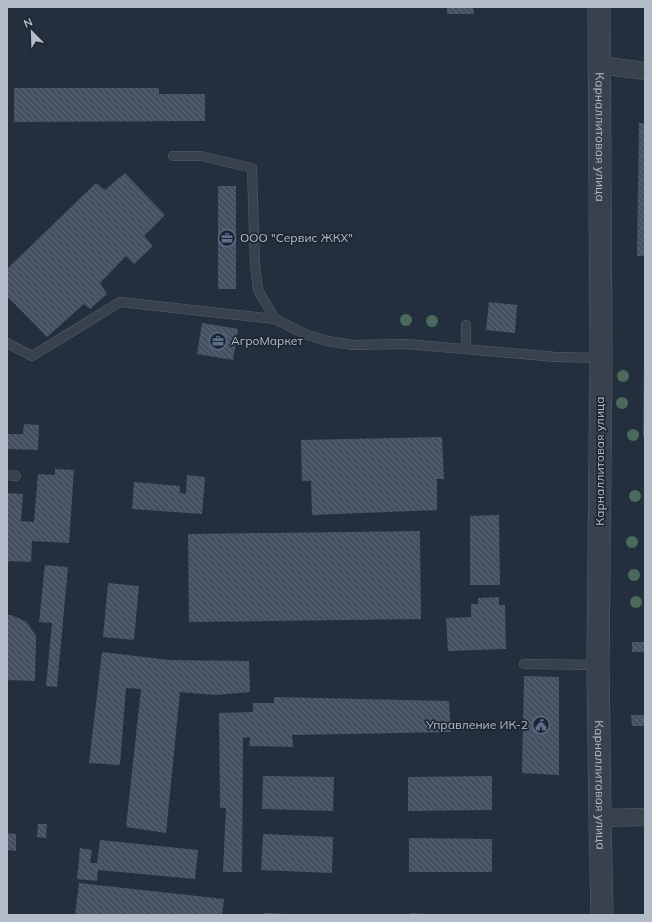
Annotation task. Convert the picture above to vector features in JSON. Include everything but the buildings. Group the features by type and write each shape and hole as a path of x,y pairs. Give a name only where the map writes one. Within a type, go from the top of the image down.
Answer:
{"street":[{"name":"Карналлитовая улица","path":"599,7 601,358 598,665 602,915"},
{"path":"599,64 645,71"},
{"path":"600,818 645,817"}],"lane":[{"path":"173,156 201,156 252,168 255,264 258,290 275,319"},
{"path":"7,343 32,356 120,302 275,319 305,334 327,341 353,344 406,344 556,357 601,358"},
{"path":"466,325 466,349"},
{"path":"524,664 598,665"}],"place":[{"name":"ООО \"Сервис ЖКХ\"","path":"227,238"},
{"name":"АгроМаркет","path":"218,341"},
{"name":"Управление ИК-2","path":"541,725"}]}
